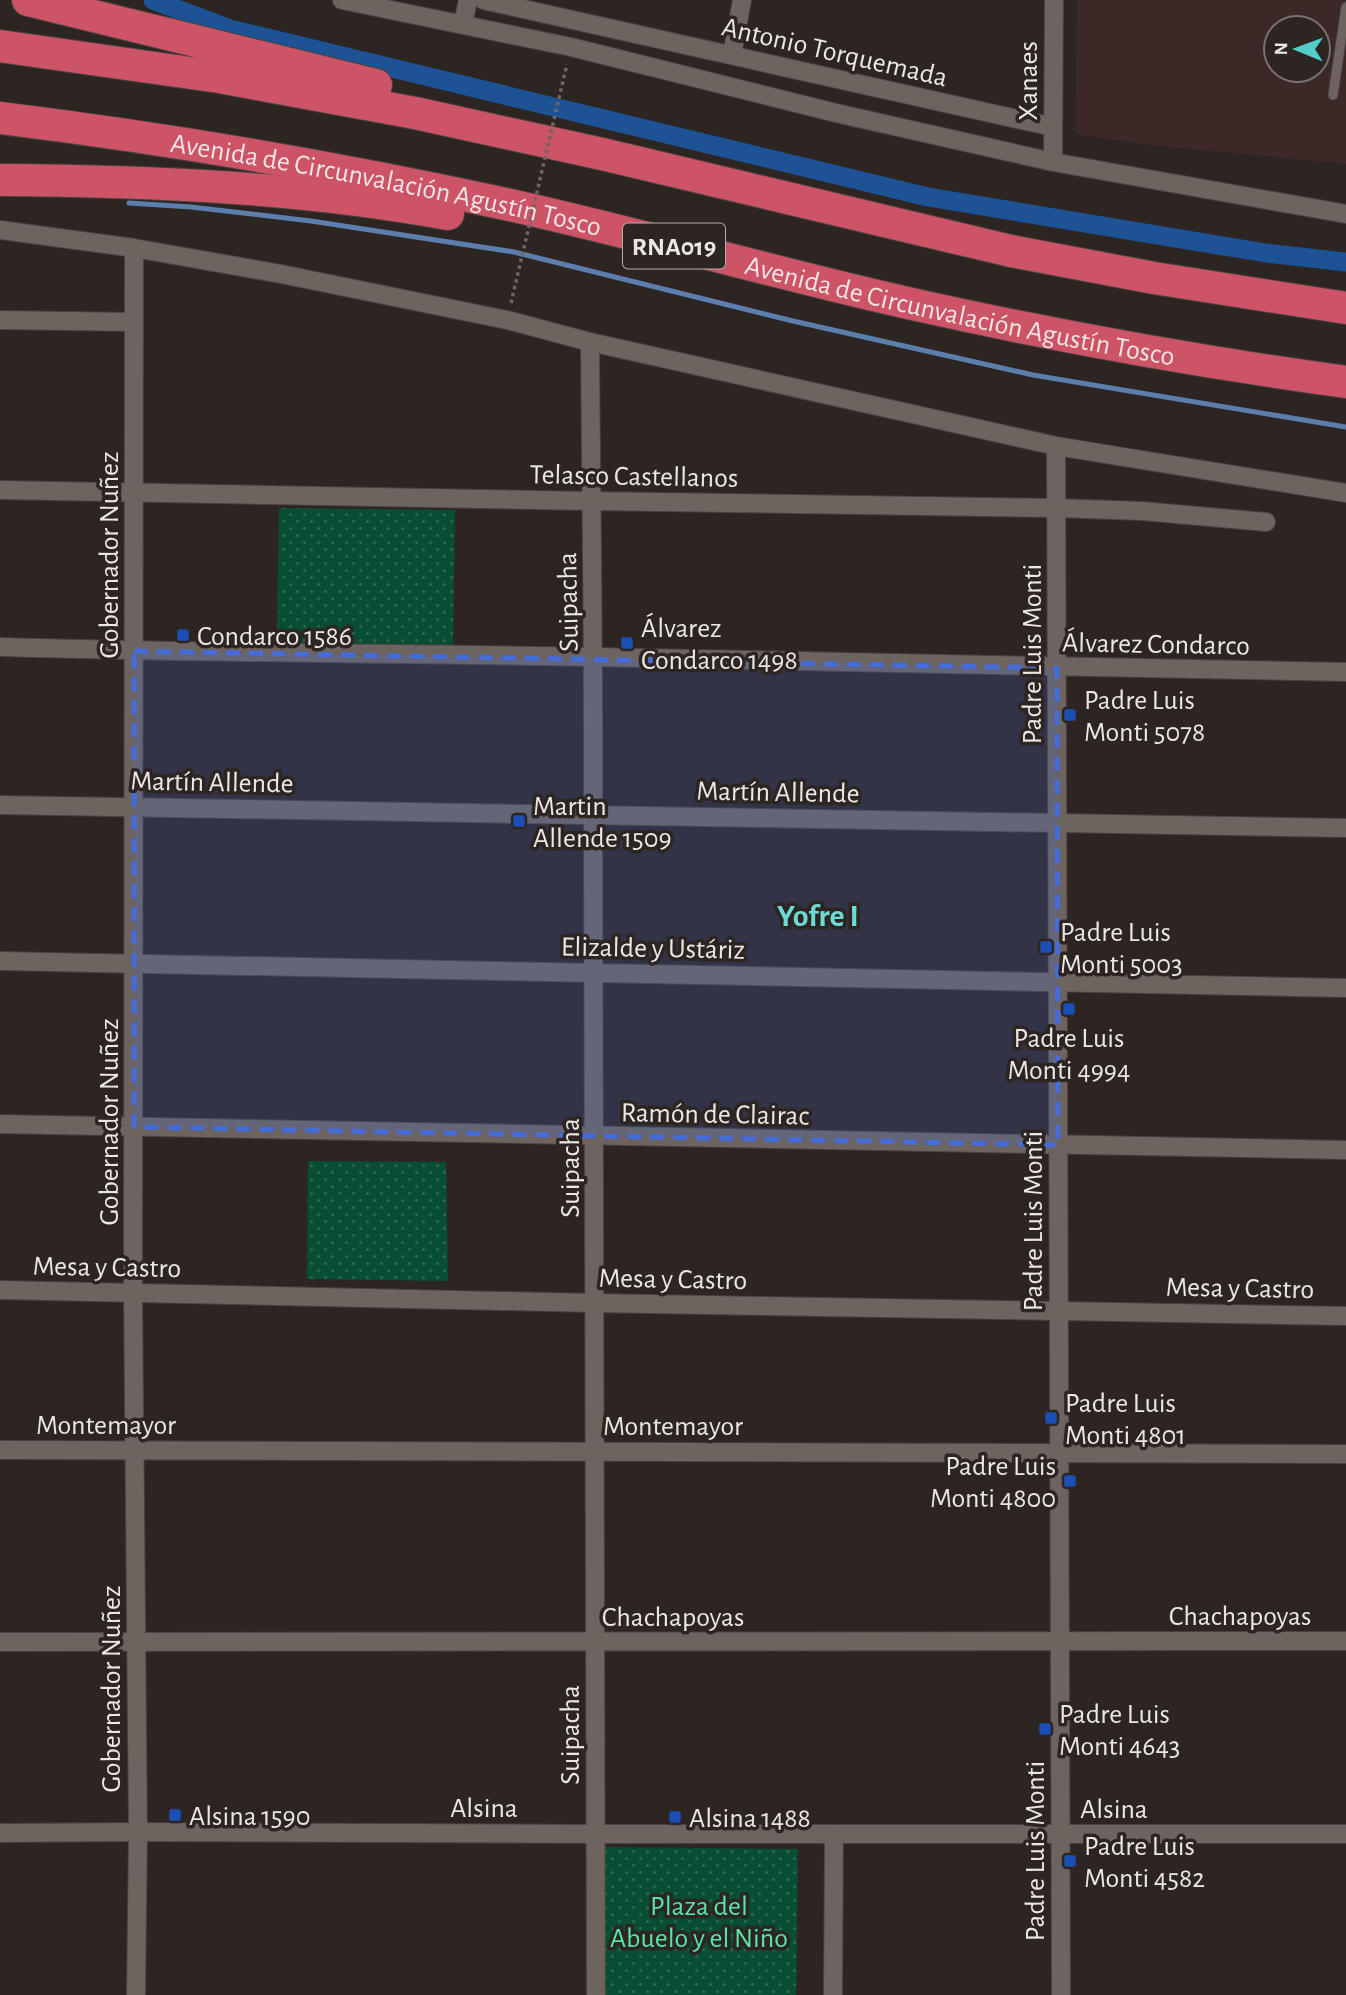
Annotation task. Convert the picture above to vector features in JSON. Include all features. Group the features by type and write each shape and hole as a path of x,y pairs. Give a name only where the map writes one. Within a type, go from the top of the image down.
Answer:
{"highway":[{"path":"28,0 307,69 604,134 722,163 891,221"},
{"name":"RNA019","path":"0,46 219,77 415,113 576,148 1011,251 1167,280 1346,308"},
{"name":"Avenida de Circunvalación Agustín Tosco","path":"0,118 123,134 379,178 509,205 910,304 1102,343 1346,382"},
{"path":"0,180 99,181 250,188 385,203 544,234 746,284 910,304"},
{"path":"1078,264 1271,275 1346,286"},
{"path":"1102,343 1300,395 1346,401"}],"street":[{"path":"342,0 571,47 836,113 1053,162 1346,214"},
{"path":"463,24 468,0"},
{"name":"Antonio Torquemada","path":"483,0 1053,127"},
{"path":"732,55 742,0"},
{"name":"Xanaes","path":"1053,162 1054,0"},
{"path":"0,230 134,248 281,274 507,320 590,342 1056,446 1346,493"},
{"name":"Gobernador Nuñez","path":"134,248 133,1292 138,1832 136,1995"},
{"path":"0,320 133,322"},
{"name":"Suipacha","path":"590,342 594,657 596,1995"},
{"name":"Padre Luis Monti","path":"1056,446 1061,1995"},
{"name":"Telasco Castellanos","path":"0,489 1057,508 1142,511 1266,522"},
{"name":"Álvarez Condarco","path":"0,647 1346,672"},
{"name":"Martín Allende","path":"0,805 1346,828"},
{"name":"Elizalde y Ustáriz","path":"0,961 1346,988"},
{"name":"Ramón de Clairac","path":"0,1124 1346,1150"},
{"name":"Mesa y Castro","path":"0,1290 1346,1316"},
{"name":"Montemayor","path":"0,1450 1346,1454"},
{"name":"Chachapoyas","path":"0,1642 1346,1642"},
{"name":"Alsina","path":"0,1833 1346,1834"},
{"path":"833,1995 834,1834"}],"lane":[{"path":"1333,95 1346,7"}],"path":[{"path":"512,303 567,64"}],"highlighted area":[{"path":"134,651 1057,668 1058,1145 134,1127"}],"shaded area":[{"path":"1077,0 1346,0 1346,164 1149,145 1075,134"}],"green space":[{"path":"279,508 455,510 453,645 277,643"},
{"path":"308,1161 446,1162 448,1281 307,1279"},
{"name":"Plaza del Abuelo y el Niño","path":"603,1847 798,1849 796,1995 601,1995"}],"waterway":[{"path":"153,0 230,29 928,197 1266,253 1346,262"},
{"path":"129,203 191,207 311,221 514,252 793,321 1033,375 1346,427"}],"place":[{"name":"Condarco 1586","path":"183,635"},
{"name":"Álvarez Condarco 1498","path":"627,643"},
{"name":"Padre Luis Monti 5078","path":"1070,715"},
{"name":"Martin Allende 1509","path":"519,821"},
{"name":"Padre Luis Monti 5003","path":"1046,947"},
{"name":"Padre Luis Monti 4994","path":"1069,1009"},
{"name":"Padre Luis Monti 4801","path":"1051,1418"},
{"name":"Padre Luis Monti 4800","path":"1070,1481"},
{"name":"Padre Luis Monti 4643","path":"1045,1729"},
{"name":"Alsina 1590","path":"175,1815"},
{"name":"Alsina 1488","path":"675,1817"},
{"name":"Padre Luis Monti 4582","path":"1070,1861"}],"district":[{"name":"Yofre I","path":"818,915"}]}
